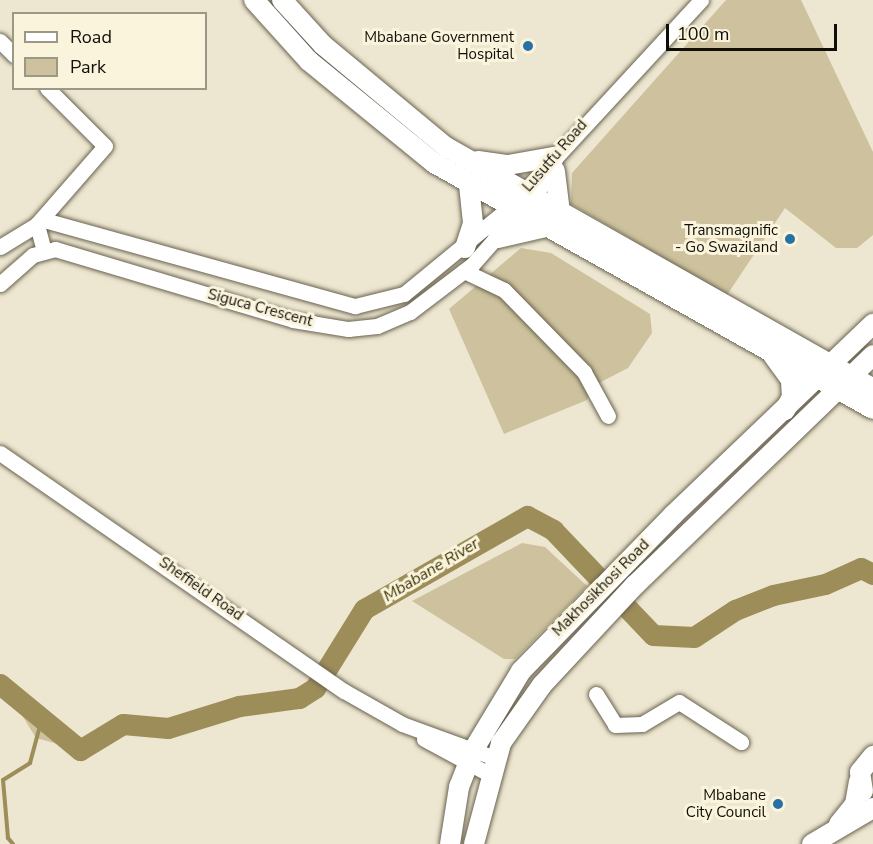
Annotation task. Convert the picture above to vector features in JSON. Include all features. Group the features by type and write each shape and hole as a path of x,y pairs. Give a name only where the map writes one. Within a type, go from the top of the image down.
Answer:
{"main road":[{"path":"254,0 309,61 434,163 469,184 523,203 560,212 791,341 873,408"},
{"path":"282,0 323,45 523,203 546,227 769,350 827,371"},
{"path":"469,160 508,165 554,165 560,212"},
{"path":"465,248 473,223 469,184"},
{"path":"498,238 546,227"},
{"name":"Makhosikhosi Road","path":"450,844 471,757 521,671 584,604 782,415 873,324"},
{"path":"791,341 833,347 859,339"},
{"path":"769,350 791,380 792,397 782,415"},
{"name":"Makhosikhosi Road","path":"474,844 492,766 542,685 635,585 873,355"},
{"path":"845,383 873,389"},
{"path":"819,840 850,813 863,765 873,756"},
{"path":"859,781 873,801"},
{"path":"819,840 873,808"}],"street":[{"name":"Lusutfu Road","path":"523,203 593,112 700,0"},
{"path":"0,41 12,53"},
{"path":"0,284 44,251 37,224 105,147 49,90"},
{"name":"Siguca Crescent","path":"0,247 44,220 69,223 355,306 404,294 523,203"},
{"name":"Siguca Crescent","path":"44,251 65,251 293,320 348,329 377,326 410,312 464,272 498,238 523,203"},
{"path":"464,272 504,290 584,372 608,416"},
{"name":"Sheffield Road","path":"0,453 344,691 402,724 492,766"},
{"path":"596,694 615,725 642,724 679,702 741,742"}],"green space":[{"path":"726,0 801,0 873,152 873,235 857,248 836,248 785,208 727,295 571,204 572,173"},
{"path":"521,248 551,253 650,314 652,333 628,368 593,386 587,400 504,434 449,309"},
{"path":"522,543 545,547 587,586 515,659 504,659 412,601"},
{"path":"6,689 75,732 80,750 36,738"}],"waterway":[{"name":"Mbabane River","path":"0,684 80,750 123,724 168,728 239,706 299,698 315,688 364,609 527,516 553,530 653,635 694,637 735,610 773,595 825,584 861,568 873,574"},
{"path":"13,844 8,838 3,780 30,763 41,722"}],"place":[{"name":"Mbabane Government Hospital","path":"528,46"},
{"name":"Transmagnific - Go Swaziland","path":"790,239"},
{"name":"Mbabane City Council","path":"778,804"}]}
